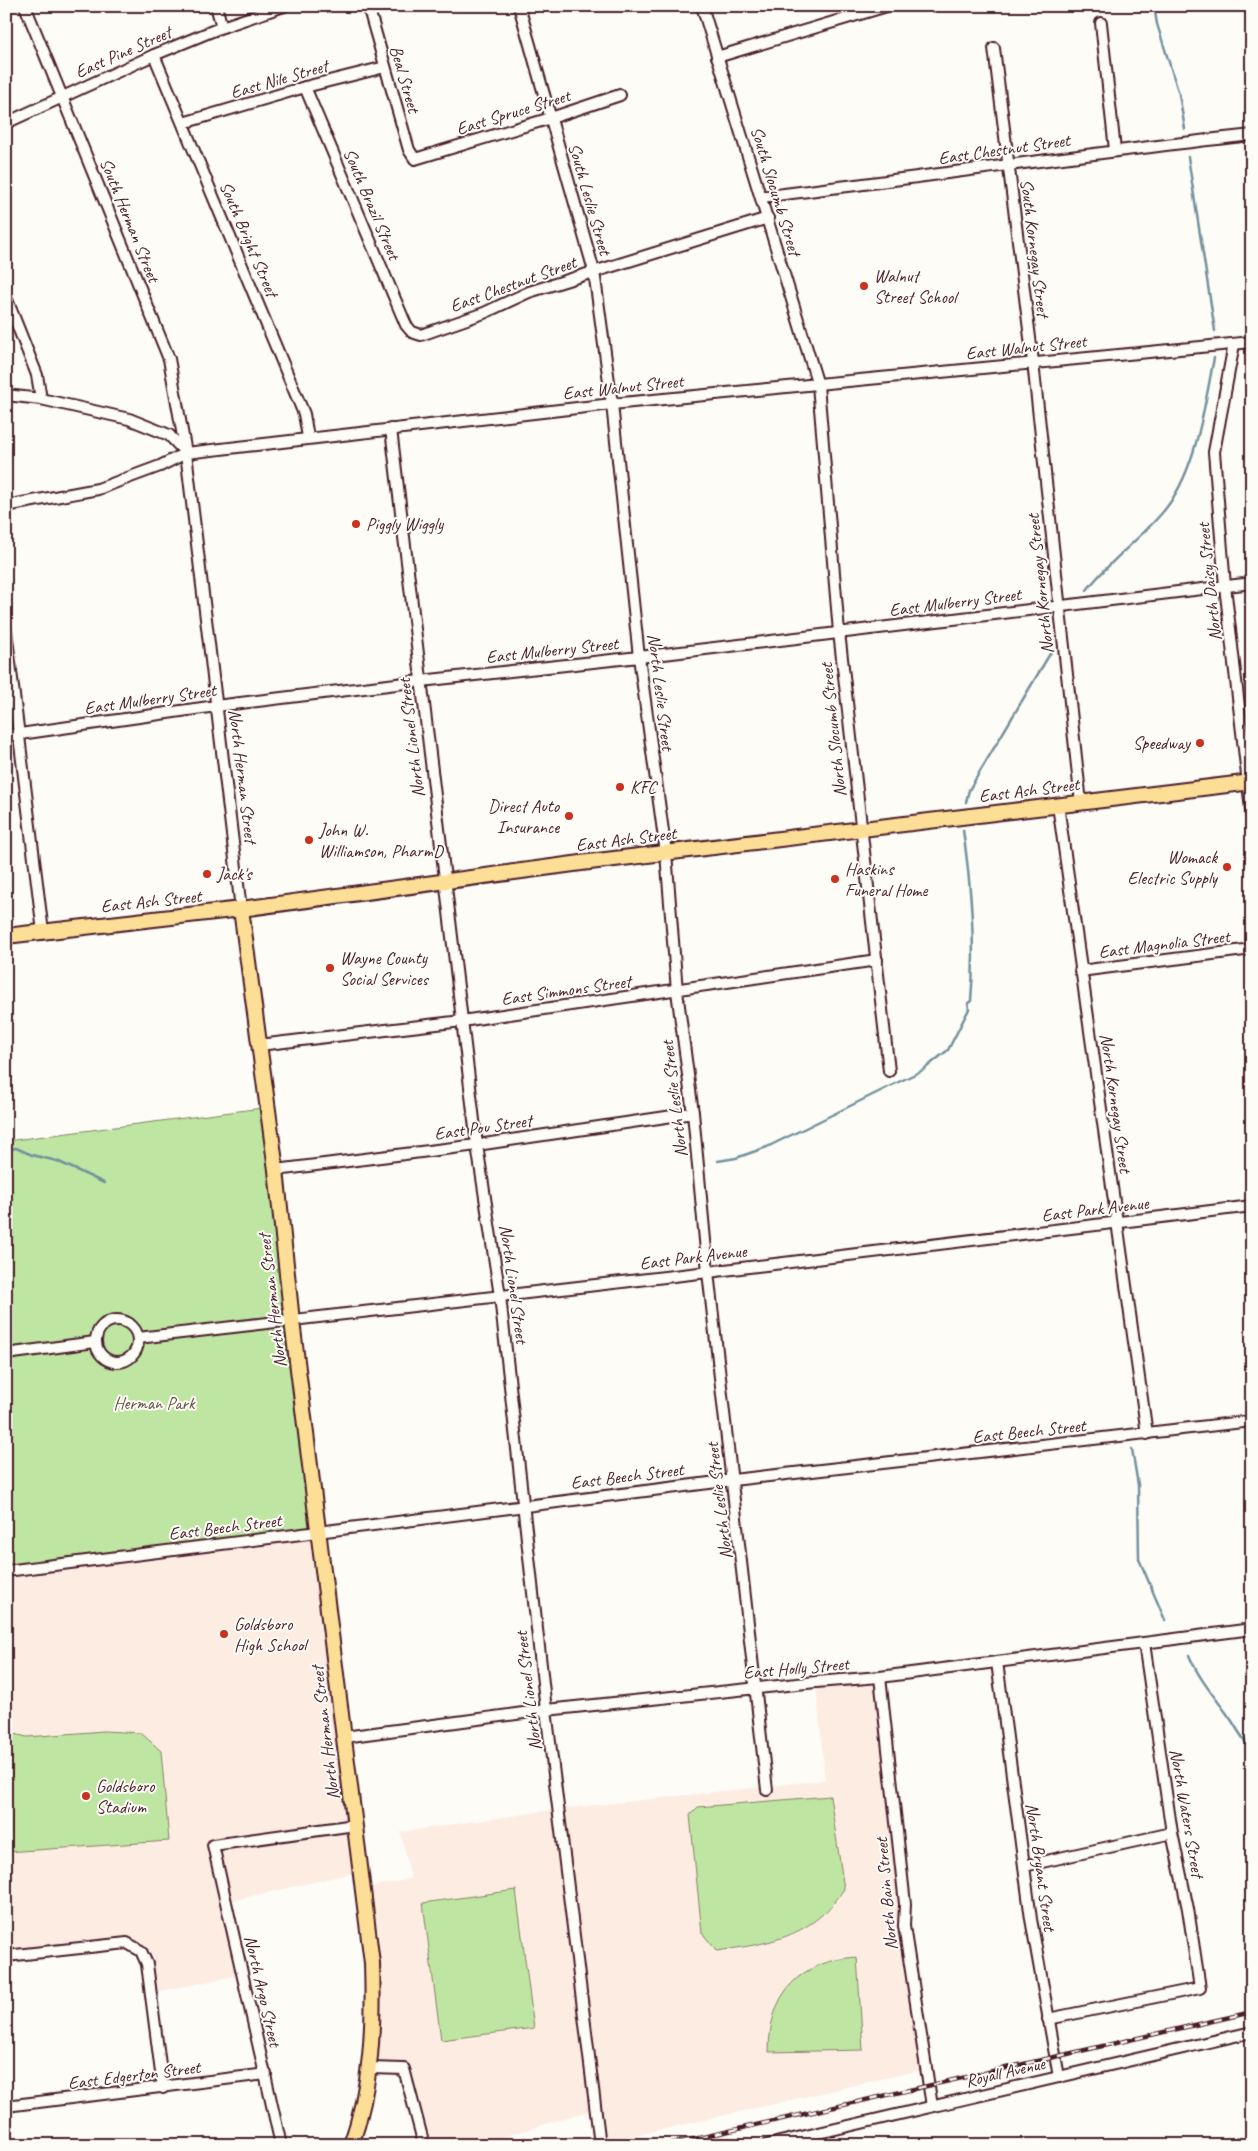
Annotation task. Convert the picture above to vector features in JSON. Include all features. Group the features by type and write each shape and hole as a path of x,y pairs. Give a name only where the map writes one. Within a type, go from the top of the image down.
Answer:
{"main road":[{"name":"East Ash Street","path":"6,936 241,909 666,853 1250,782"},
{"name":"North Herman Street","path":"241,909 276,1170 292,1321 320,1532 372,1963 374,2018 370,2068 358,2126 351,2145"}],"street":[{"name":"South Herman Street","path":"25,6 169,359 186,453"},
{"path":"216,6 222,27"},
{"name":"East Pine Street","path":"6,123 154,55 222,27 284,6"},
{"name":"Beal Street","path":"368,6 409,150 415,159"},
{"name":"South Leslie Street","path":"519,6 594,271 612,404"},
{"name":"South Slocumb Street","path":"702,6 818,385"},
{"path":"717,57 887,6"},
{"path":"1101,23 1116,150"},
{"name":"South Kornegay Street","path":"994,48 1033,362"},
{"name":"South Bright Street","path":"154,55 304,414 308,437"},
{"name":"East Nile Street","path":"183,123 305,87 385,67"},
{"name":"South Brazil Street","path":"305,87 406,325 412,332"},
{"name":"East Spruce Street","path":"415,159 620,95"},
{"name":"East Chestnut Street","path":"761,197 1008,166 1116,150 1252,135"},
{"name":"East Chestnut Street","path":"412,332 421,334 484,313 529,292 768,218"},
{"path":"6,297 37,376 41,399"},
{"name":"East Walnut Street","path":"6,506 98,489 160,466 186,453 308,437 612,404 1252,342"},
{"name":"North Daisy Street","path":"1234,344 1214,452 1225,586 1250,782 1252,818"},
{"name":"North Kornegay Street","path":"1033,362 1058,607 1081,803"},
{"name":"North Slocumb Street","path":"818,385 839,632 889,1071"},
{"path":"6,395 41,399 129,419 169,435 186,453"},
{"name":"North Leslie Street","path":"612,404 639,657 666,853 677,991 693,1113 708,1272 767,1790"},
{"name":"North Lionel Street","path":"391,429 477,1144 500,1296 546,1710 600,2145"},
{"name":"North Herman Street","path":"186,453 241,909"},
{"name":"East Mulberry Street","path":"6,736 216,706 1252,583"},
{"path":"6,630 43,932"},
{"name":"North Kornegay Street","path":"1058,805 1147,1434"},
{"name":"East Magnolia Street","path":"1080,971 1252,949"},
{"name":"East Simmons Street","path":"259,1045 462,1022 877,960"},
{"name":"East Pou Street","path":"276,1170 693,1113"},
{"name":"East Park Avenue","path":"138,1338 708,1272 1252,1206"},
{"path":"115,1320 121,1320 131,1326 138,1338 133,1355 118,1362 111,1362 102,1356 96,1342 100,1328 108,1322 115,1320"},
{"path":"6,1354 96,1342"},
{"name":"East Beech Street","path":"6,1571 524,1505 1252,1421"},
{"name":"East Holly Street","path":"344,1737 546,1710 880,1677 1252,1629"},
{"name":"North Waters Street","path":"1048,2019 1200,1988 1188,1909 1172,1833 1144,1643"},
{"name":"North Bryant Street","path":"997,1662 1024,1866 1059,2076"},
{"name":"North Bain Street","path":"880,1677 905,1904 904,1926 932,2106"},
{"name":"North Argo Street","path":"281,2145 213,1845 355,1825"},
{"path":"1024,1866 1172,1833"},
{"path":"6,1956 127,1943 141,1951 147,1964 163,2088"},
{"name":"Royall Avenue","path":"767,2145 807,2140 932,2106 1252,2032"},
{"path":"370,2068 404,2069 424,2145"},
{"name":"East Edgerton Street","path":"6,2106 266,2074"}],"shaded area":[{"path":"320,1531 362,1871 226,1902 240,1975 151,1993 147,1964 127,1943 6,1956 6,1571"},
{"path":"880,1677 925,2069 599,2144 595,2109 476,2145 424,2145 404,2069 370,2068 364,1888 411,1879 401,1832 559,1809 825,1780 816,1682"}],"green space":[{"name":"Herman Park","path":"262,1108 320,1531 6,1571 6,1141"},
{"name":"Goldsboro Stadium","path":"104,1731 141,1733 161,1751 169,1841 6,1852 6,1732 27,1737"},
{"path":"830,1796 844,1889 837,1899 827,1911 800,1930 787,1936 760,1944 717,1951 702,1933 690,1815 698,1807"},
{"path":"516,1890 534,2028 441,2040 423,1903"},
{"path":"857,1957 863,2050 769,2052 770,2031 775,2013 782,1997 791,1984 804,1973 819,1965"}],"waterway":[{"path":"1154,6 1157,24 1179,94 1185,129"},
{"path":"1188,157 1215,331"},
{"path":"1087,590 1153,523 1174,497 1191,460 1214,358"},
{"path":"966,802 969,790 1051,652"},
{"path":"718,1161 736,1158 767,1147 923,1070 948,1050 969,1009 968,1003 971,1001 972,915 963,830"},
{"path":"6,1150 16,1148 32,1155 57,1161 104,1183"},
{"path":"1132,1449 1138,1485 1139,1559 1165,1620"},
{"path":"1189,1655 1203,1681 1252,1750"}],"railway":[{"path":"668,2145 1252,2012"}],"place":[{"name":"Walnut Street School","path":"864,286"},
{"name":"Piggly Wiggly","path":"356,524"},
{"name":"Speedway","path":"1200,743"},
{"name":"KFC","path":"620,787"},
{"name":"Direct Auto Insurance","path":"569,816"},
{"name":"John W. Williamson, PharmD","path":"309,840"},
{"name":"Womack Electric Supply","path":"1227,867"},
{"name":"Jack's","path":"207,874"},
{"name":"Haskins Funeral Home","path":"835,879"},
{"name":"Wayne County Social Services","path":"330,968"},
{"name":"Goldsboro High School","path":"224,1634"},
{"name":"Goldsboro Stadium","path":"86,1796"}]}
